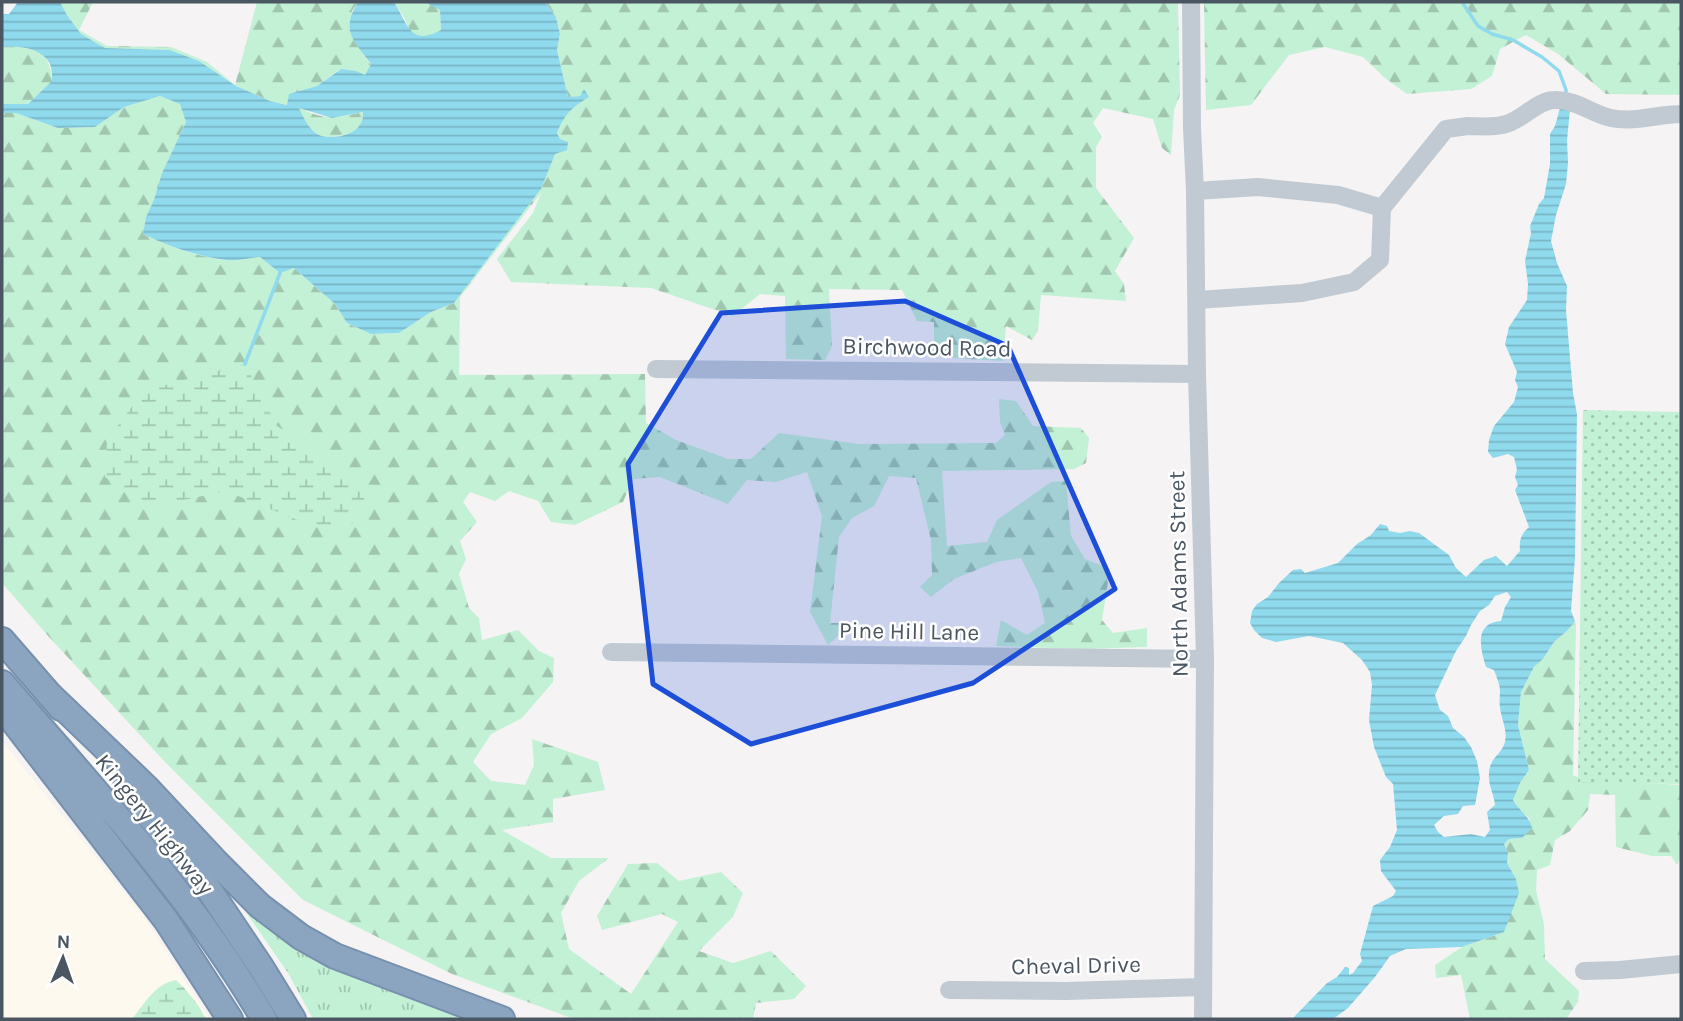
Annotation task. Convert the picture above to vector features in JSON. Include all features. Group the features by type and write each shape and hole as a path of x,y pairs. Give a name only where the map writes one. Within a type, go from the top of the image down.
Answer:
{"highway":[{"name":"Kingery Highway","path":"2,640 210,891 293,1019"},
{"name":"Kingery Highway","path":"2,684 143,846 198,919 264,1019"},
{"path":"51,696 146,788 260,906 301,937 335,956 502,1019"},
{"path":"2,706 166,920 230,1019"}],"street":[{"name":"North Adams Street","path":"1191,2 1205,659 1203,1019"},
{"path":"1197,300 1302,293 1354,282 1380,260 1382,208 1446,129 1505,125 1554,100 1575,103 1608,117 1621,119 1681,114"},
{"path":"1195,191 1258,187 1338,194 1382,208"},
{"name":"Birchwood Road","path":"656,369 1197,374"},
{"name":"Pine Hill Lane","path":"611,652 1205,659"},
{"path":"1584,971 1681,964"},
{"name":"Cheval Drive","path":"949,990 1203,987"}],"highlighted area":[{"path":"905,301 1008,346 1115,589 973,683 751,744 653,684 628,464 721,313"}],"shaded area":[{"path":"2,741 141,913 210,1019 2,1019"}],"green space":[{"path":"60,2 93,2 79,30 107,46 171,47 207,62 235,85 257,2 358,2 352,11 363,54 371,65 365,76 340,69 317,86 290,94 288,105 270,101 236,86 199,61 170,50 105,48 81,34"},
{"path":"394,2 425,2 440,9 441,30 429,37 417,36 410,31"},
{"path":"545,2 1178,2 1180,95 1174,110 1171,155 1162,148 1153,119 1103,108 1093,123 1102,137 1096,147 1096,188 1134,238 1115,271 1124,284 1126,301 1041,295 1038,331 1032,340 1006,326 1003,361 952,358 934,346 934,322 917,321 902,290 829,289 832,346 825,360 786,359 785,296 760,294 733,316 651,288 511,282 497,259 533,213 541,193 460,297 459,375 645,374 646,423 676,440 728,459 751,459 779,433 859,444 996,443 1005,435 1000,422 999,399 1016,401 1033,426 1081,428 1089,438 1086,463 1074,469 942,471 947,546 987,542 997,520 1051,482 1066,481 1071,536 1085,559 1110,569 1102,620 1113,633 1147,628 1147,647 1083,649 996,646 1001,620 1027,635 1045,623 1038,592 1021,558 996,562 954,579 931,597 920,587 932,575 931,540 916,478 889,476 874,506 852,518 839,537 830,623 839,623 839,635 828,645 810,612 822,516 807,472 776,482 747,480 728,504 660,477 633,479 623,502 575,525 551,522 538,501 509,491 495,501 470,492 463,502 477,522 460,541 466,559 459,574 469,608 479,618 482,640 518,630 539,651 554,658 553,682 522,718 491,734 473,762 491,781 525,785 534,765 532,739 598,762 605,790 553,799 553,822 502,830 551,858 609,858 579,881 561,913 569,949 631,994 678,922 662,914 602,930 597,916 628,864 657,863 679,881 721,872 743,893 733,917 699,951 733,963 771,951 806,986 794,999 756,1003 753,1019 574,1019 452,974 303,900 166,763 2,583 2,113 16,113 58,128 95,127 124,107 160,96 181,104 186,122 162,173 155,200 146,217 143,234 206,257 231,260 260,257 280,272 294,268 335,304 347,323 371,334 399,333 431,312 454,303 541,189 560,139 557,133 562,121 580,96 568,97 557,50 560,34 556,17"},
{"path":"1204,2 1681,2 1681,95 1606,94 1558,54 1526,35 1500,49 1492,76 1471,89 1407,94 1363,57 1325,47 1289,55 1251,105 1206,110"},
{"path":"12,45 36,51 46,58 49,64 52,82 28,104 2,104 2,47"},
{"path":"298,107 316,115 330,117 363,112 363,120 358,128 348,134 336,137 319,135 312,130"},
{"path":"245,364 277,426 327,458 354,482 366,502 350,527 312,526 226,491 151,507 105,477 107,441 143,391"},
{"path":"1583,410 1681,412 1681,784 1578,782"},
{"path":"1575,621 1573,775 1581,779 1681,785 1681,857 1677,865 1671,856 1652,856 1616,847 1615,795 1590,794 1588,810 1570,831 1555,840 1550,865 1537,870 1536,890 1544,925 1545,959 1579,991 1578,1002 1566,1019 1470,1019 1461,975 1436,978 1435,965 1462,947 1504,932 1516,879 1507,863 1508,853 1504,844 1509,839 1522,838 1530,819 1513,800 1529,770 1518,725 1521,692 1534,667"},
{"path":"232,892 475,1019 313,1019 288,973"},
{"path":"176,980 193,998 206,1019 132,1019 156,990"}],"water":[{"path":"18,2 60,2 81,34 105,48 170,50 199,61 236,86 270,101 287,105 289,94 317,86 341,69 365,75 371,64 355,42 350,28 358,2 394,2 411,31 423,36 441,30 440,10 425,2 545,2 556,17 560,34 557,50 568,97 580,96 584,89 589,97 569,112 557,133 560,139 568,142 567,150 555,154 541,189 454,303 431,312 399,333 371,334 347,323 335,304 294,268 280,273 260,257 216,259 173,247 143,234 146,217 162,173 186,122 180,104 160,96 124,107 95,127 58,128 16,113 2,113 2,104 28,104 52,81 50,64 41,54 22,47 2,47 2,14 9,14","holes":["299,108 332,118 363,112 362,122 354,131 330,137 319,135 313,130"]},
{"path":"1560,108 1570,110 1566,184 1551,241 1567,286 1566,310 1577,414 1575,558 1571,611 1575,621 1534,667 1521,692 1518,725 1529,770 1513,800 1532,828 1522,838 1509,839 1504,844 1508,853 1507,863 1516,879 1519,893 1504,932 1462,947 1406,949 1390,956 1348,1008 1333,1019 1292,1019 1345,967 1349,968 1349,975 1353,973 1362,961 1360,954 1373,906 1393,896 1396,891 1381,871 1380,860 1390,847 1397,830 1393,784 1386,777 1374,747 1369,720 1372,685 1370,672 1362,660 1343,643 1309,636 1276,642 1262,638 1250,623 1252,611 1293,570 1301,569 1305,573 1338,563 1380,524 1387,526 1389,531 1419,533 1449,555 1456,568 1466,577 1484,560 1496,556 1507,566 1520,551 1521,538 1529,527 1515,490 1518,485 1514,457 1508,454 1493,458 1488,452 1494,426 1514,402 1518,387 1515,380 1517,372 1505,344 1509,327 1527,300 1525,261 1530,226 1544,198 1550,164 1550,134","holes":["1507,592 1511,597 1501,621 1486,626 1481,638 1486,667 1494,670 1499,686 1506,735 1504,745 1489,769 1489,782 1495,805 1487,812 1490,830 1485,837 1471,834 1444,837 1434,825 1444,816 1458,814 1463,806 1475,805 1480,778 1471,747 1453,728 1448,716 1440,710 1435,695 1456,651 1480,611 1489,605 1495,596"]}],"waterway":[{"path":"1462,2 1478,26 1492,34 1513,40 1542,57 1559,71 1566,95"},
{"path":"245,364 280,273"}]}
